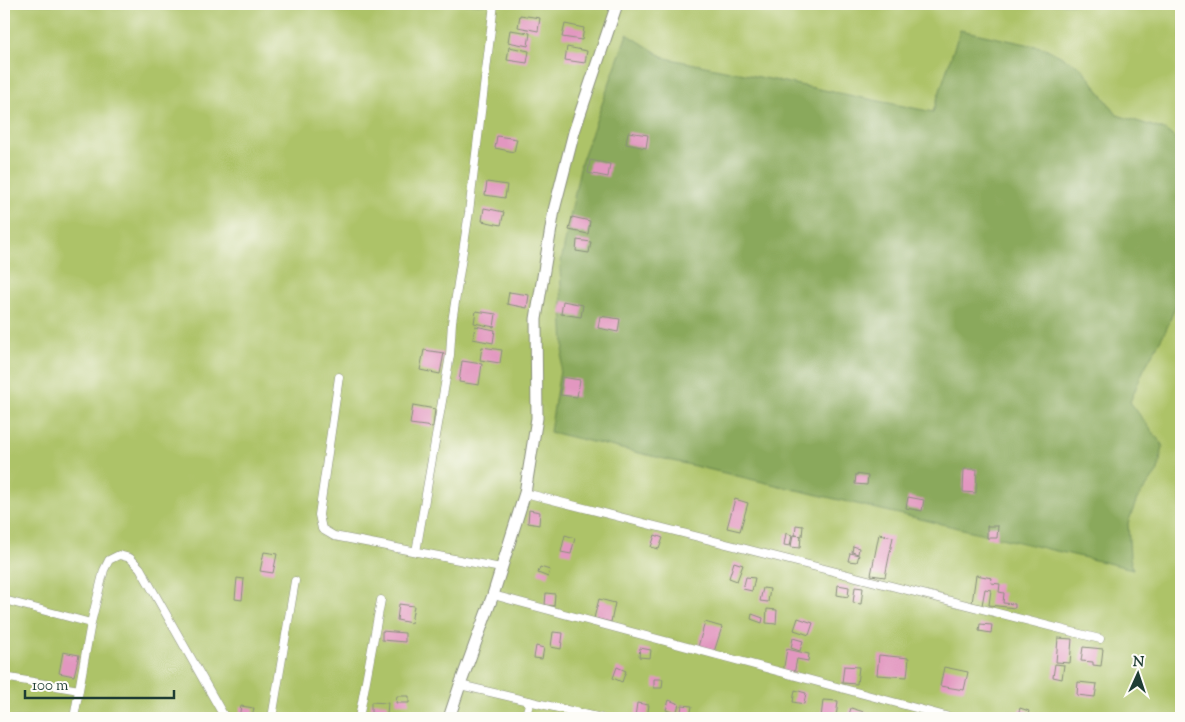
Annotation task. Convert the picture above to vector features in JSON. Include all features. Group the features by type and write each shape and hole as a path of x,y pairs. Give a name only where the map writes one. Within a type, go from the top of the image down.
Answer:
{"street":[{"path":"416,552 450,355 452,322 469,212 494,4"},
{"path":"450,718 460,685 493,596 525,493 537,418 536,319 554,210 574,132 616,4"},
{"path":"339,377 319,515 322,528 334,536 501,568"},
{"path":"525,493 1100,639"},
{"path":"74,718 91,623 104,570 109,560 119,555 130,558 140,568 225,718"},
{"path":"272,718 295,581"},
{"path":"493,596 953,718"},
{"path":"4,600 91,623"},
{"path":"359,718 381,600"},
{"path":"4,677 79,690"},
{"path":"460,685 601,718"},
{"path":"525,718 530,700"}],"green space":[{"path":"4,4 1181,4 1181,718 4,718"},
{"path":"960,30 1045,48 1081,67 1117,115 1165,130 1181,143 1181,292 1166,330 1144,369 1130,402 1163,446 1158,471 1137,499 1128,523 1130,558 1133,569 550,432 564,346 560,267 581,163 627,34 665,58 933,112"}],"building":[{"path":"520,15 540,18 538,31 518,27"},
{"path":"565,24 584,28 582,40 562,37"},
{"path":"510,30 530,33 528,46 508,42"},
{"path":"509,47 529,51 527,63 507,60"},
{"path":"567,47 587,51 585,63 565,60"},
{"path":"628,132 648,135 646,148 626,144"},
{"path":"497,136 517,139 514,152 495,148"},
{"path":"590,160 610,164 608,177 588,173"},
{"path":"487,182 507,185 505,198 485,195"},
{"path":"484,208 504,212 501,225 482,221"},
{"path":"572,217 590,221 588,234 569,230"},
{"path":"577,240 591,242 589,253 576,251"},
{"path":"509,292 529,295 527,308 507,304"},
{"path":"563,301 583,305 581,317 561,314"},
{"path":"476,311 496,314 494,327 474,323"},
{"path":"600,316 620,319 618,332 598,328"},
{"path":"475,326 495,330 493,343 473,339"},
{"path":"482,347 502,350 500,363 480,360"},
{"path":"424,350 444,353 440,374 420,370"},
{"path":"462,361 482,364 479,385 459,382"},
{"path":"562,377 580,380 577,397 560,395"},
{"path":"413,405 435,409 433,427 410,424"},
{"path":"964,469 977,469 976,493 963,492"},
{"path":"856,474 868,476 867,485 855,484"},
{"path":"908,497 924,500 922,511 906,508"},
{"path":"735,499 748,503 740,531 727,528"},
{"path":"529,510 540,512 539,525 528,523"},
{"path":"796,525 803,526 802,536 795,535"},
{"path":"987,526 998,526 997,538 987,538"},
{"path":"786,533 792,535 790,546 784,545"},
{"path":"879,534 893,537 885,577 871,575"},
{"path":"565,535 575,538 571,554 561,552"},
{"path":"655,535 663,538 659,549 651,547"},
{"path":"793,535 801,536 800,548 791,547"},
{"path":"853,546 859,548 858,554 852,552"},
{"path":"264,552 277,554 273,573 260,571"},
{"path":"850,553 859,555 857,562 848,561"},
{"path":"734,562 743,565 737,581 729,578"},
{"path":"540,567 550,570 548,577 538,573"},
{"path":"976,575 992,578 991,583 1000,584 999,592 1004,593 1003,603 1015,604 1015,608 989,605 991,590 985,589 982,605 972,603"},
{"path":"746,577 755,578 752,591 743,589"},
{"path":"237,578 244,579 242,600 235,599"},
{"path":"838,585 849,587 848,597 837,595"},
{"path":"855,587 863,588 861,604 853,603"},
{"path":"763,588 770,589 768,602 760,601"},
{"path":"546,593 555,594 554,606 545,605"},
{"path":"599,599 615,603 611,622 594,618"},
{"path":"399,604 414,606 411,623 397,620"},
{"path":"767,609 777,610 776,624 766,623"},
{"path":"752,614 763,618 762,623 751,619"},
{"path":"798,618 813,623 809,635 794,630"},
{"path":"705,622 722,627 714,652 698,647"},
{"path":"980,624 992,625 991,633 979,631"},
{"path":"382,631 405,633 405,642 382,640"},
{"path":"553,632 563,633 561,649 551,647"},
{"path":"793,638 803,641 800,651 791,648"},
{"path":"1058,638 1072,639 1070,663 1056,662"},
{"path":"536,646 544,648 542,659 534,658"},
{"path":"1083,647 1103,649 1101,666 1093,665 1093,662 1081,661"},
{"path":"640,648 651,650 650,658 639,657"},
{"path":"787,649 809,654 808,661 797,659 794,674 783,672"},
{"path":"63,652 79,655 74,676 59,673"},
{"path":"879,655 909,658 907,677 877,675"},
{"path":"1055,664 1064,665 1062,679 1053,677"},
{"path":"844,666 859,667 857,684 842,683"},
{"path":"617,667 626,671 622,682 613,678"},
{"path":"944,667 968,672 964,690 940,686"},
{"path":"654,679 663,679 662,688 654,688"},
{"path":"1078,682 1097,684 1095,697 1077,695"},
{"path":"795,690 806,693 804,704 793,702"},
{"path":"397,696 409,696 409,703 396,703"},
{"path":"669,700 679,704 676,714 666,710"},
{"path":"823,700 838,701 836,718 821,718"},
{"path":"371,702 388,703 387,715 371,713"},
{"path":"637,703 649,705 647,718 635,717"},
{"path":"682,705 692,706 690,718 680,718"},
{"path":"241,706 254,708 252,718 239,718"},
{"path":"851,708 867,713 866,718 848,718"},
{"path":"1020,708 1029,711 1027,718 1017,718"}]}
